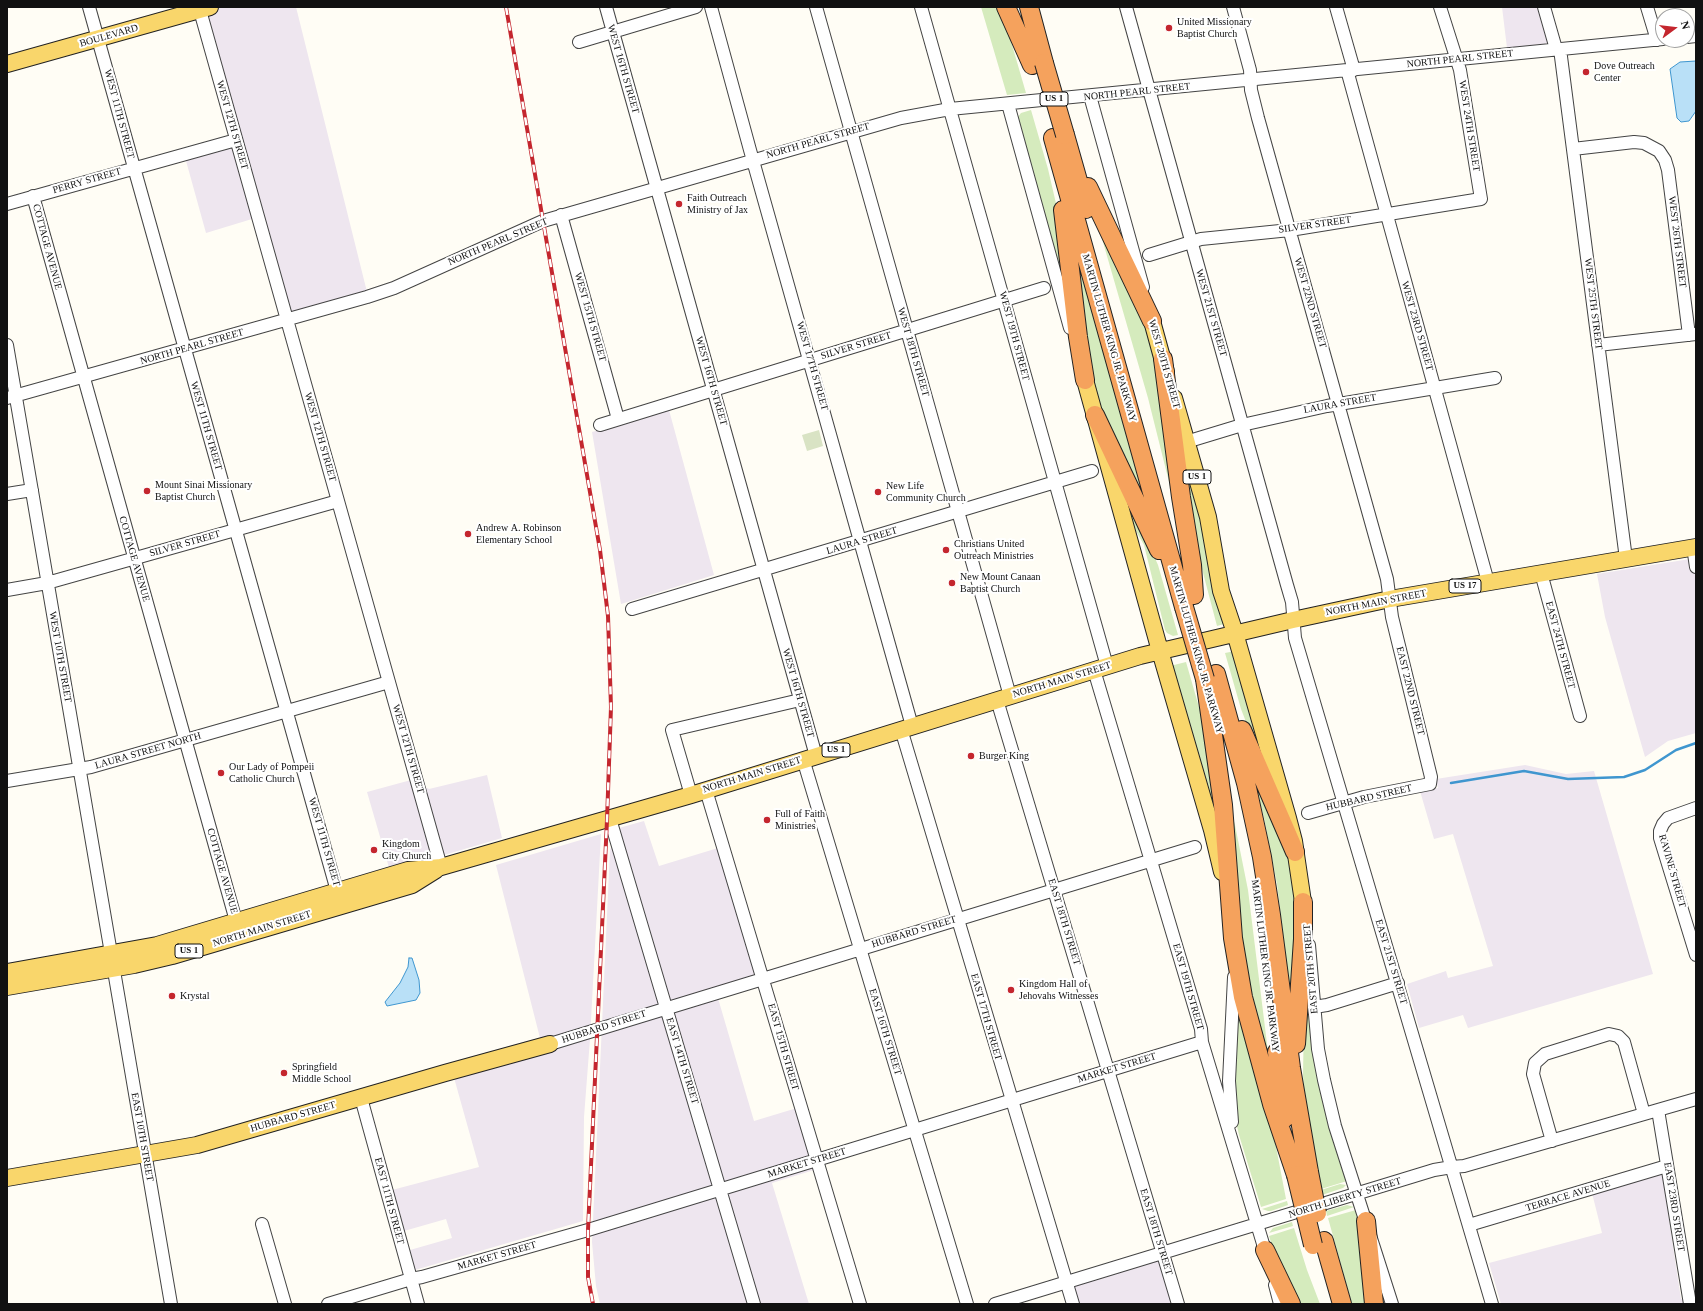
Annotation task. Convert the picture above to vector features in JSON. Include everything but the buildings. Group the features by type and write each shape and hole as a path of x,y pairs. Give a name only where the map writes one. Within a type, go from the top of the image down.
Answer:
{"highway":[{"path":"1006,7 1038,64"},
{"name":"MARTIN LUTHER KING JR. PARKWAY","path":"1016,7 1038,64 1213,677 1246,784 1261,850 1272,915 1291,1068 1302,1174"},
{"name":"MARTIN LUTHER KING JR. PARKWAY","path":"1029,7 1038,64"},
{"path":"1036,7 1038,64"},
{"name":"MARTIN LUTHER KING JR. PARKWAY","path":"1059,136 1071,157 1192,602"},
{"name":"US 1","path":"1059,136 1078,337 1085,380"},
{"path":"1071,157 1082,173 1152,321"},
{"path":"1163,359 1181,497 1192,564 1192,602"},
{"path":"1095,415 1164,559 1192,602"},
{"path":"1213,677 1232,703 1248,747 1295,852"},
{"path":"1213,677 1233,938 1246,1012 1272,1104 1302,1174"},
{"name":"MARTIN LUTHER KING JR. PARKWAY","path":"1213,677 1250,856 1260,916 1283,1101 1318,1243 1330,1304"},
{"path":"1291,1068 1296,1054 1303,940 1303,902"},
{"path":"1366,1221 1374,1304"},
{"name":"MARTIN LUTHER KING JR. PARKWAY","path":"1318,1243 1342,1304"},
{"path":"1265,1250 1291,1304"}],"main road":[{"name":"BOULEVARD","path":"7,64 203,8"},
{"name":"WEST 20TH STREET","path":"1152,321 1208,517 1221,591 1235,633"},
{"name":"US 1","path":"1085,380 1160,652"},
{"name":"NORTH MAIN STREET","path":"7,987 112,962 157,945 408,870 441,867 610,819 1101,668 1160,652 1235,633 1390,599 1694,547"},
{"name":"EAST 20TH STREET","path":"1235,633 1294,841 1303,902"},
{"path":"1160,652 1217,849 1233,938"},
{"name":"NORTH MAIN STREET","path":"7,972 172,956 412,885 441,867"},
{"name":"HUBBARD STREET","path":"7,1178 210,1142 550,1044"}],"street":[{"name":"WEST 11TH STREET","path":"89,7 337,891"},
{"name":"WEST 16TH STREET","path":"606,7 800,700 810,758"},
{"path":"579,42 696,7"},
{"name":"WEST 17TH STREET","path":"711,7 752,160 810,360 860,542 906,728"},
{"name":"WEST 18TH STREET","path":"816,7 958,512 1003,698"},
{"name":"WEST 19TH STREET","path":"921,7 1054,483 1101,668"},
{"name":"WEST 21ST STREET","path":"1126,7 1290,596 1293,620"},
{"name":"WEST 22ND STREET","path":"1232,7 1250,70 1251,90 1258,118 1338,404 1386,579 1390,599"},
{"name":"WEST 23RD STREET","path":"1336,7 1386,215 1488,582"},
{"name":"WEST 24TH STREET","path":"1440,7 1455,60 1460,70 1481,199"},
{"name":"WEST 25TH STREET","path":"1544,7 1558,49 1573,149 1626,559"},
{"path":"1648,7 1655,26"},
{"name":"WEST 12TH STREET","path":"203,8 236,140 441,867"},
{"name":"NORTH PEARL STREET","path":"11,398 368,297 394,288 532,225 851,131 901,118 950,109 1655,39"},
{"name":"WEST 20TH STREET","path":"1090,96 1152,321"},
{"path":"1008,104 1085,380"},
{"name":"PERRY STREET","path":"7,204 236,140"},
{"name":"WEST 26TH STREET","path":"1573,149 1634,142 1644,143 1659,151 1665,160 1668,170 1693,334"},
{"name":"COTTAGE AVENUE","path":"33,196 236,921"},
{"name":"SILVER STREET","path":"1150,254 1192,243 1201,239 1290,230 1481,199"},
{"name":"WEST 15TH STREET","path":"561,216 618,419"},
{"name":"SILVER STREET","path":"600,425 1044,288"},
{"path":"1598,345 1693,334"},
{"name":"WEST 10TH STREET","path":"7,345 11,398 32,490 112,962"},
{"name":"LAURA STREET","path":"1186,442 1242,424 1338,404 1495,378"},
{"name":"LAURA STREET","path":"632,609 860,542 1092,471"},
{"path":"7,494 32,490"},
{"name":"SILVER STREET","path":"7,590 48,583 338,501"},
{"path":"1694,547 1696,566"},
{"name":"EAST 24TH STREET","path":"1541,573 1580,716"},
{"name":"EAST 22ND STREET","path":"1390,599 1392,617 1430,770 1430,784"},
{"name":"EAST 21ST STREET","path":"1293,620 1295,638 1492,1304"},
{"name":"EAST 19TH STREET","path":"1101,668 1151,860 1201,1029 1202,1042 1258,1224 1280,1304"},
{"name":"LAURA STREET NORTH","path":"7,782 80,769 389,682"},
{"name":"EAST 18TH STREET","path":"1003,698 1054,890 1178,1304"},
{"path":"691,795 672,730 800,700"},
{"name":"EAST 17TH STREET","path":"906,728 957,919 1072,1304"},
{"name":"EAST 16TH STREET","path":"810,758 860,949 967,1304"},
{"name":"HUBBARD STREET","path":"1308,813 1344,801 1430,784"},
{"name":"EAST 15TH STREET","path":"706,790 860,1304"},
{"name":"RAVINE STREET","path":"1696,808 1668,818 1660,831 1660,838 1696,955"},
{"name":"EAST 14TH STREET","path":"610,819 754,1304"},
{"name":"HUBBARD STREET","path":"550,1044 1195,847"},
{"name":"EAST 20TH STREET","path":"1303,902 1309,941 1318,1049 1324,1080 1335,1126 1392,1304"},
{"path":"1233,938 1234,982 1229,1086 1232,1121 1242,1173"},
{"name":"EAST 10TH STREET","path":"112,962 171,1304"},
{"path":"1314,1007 1327,1005 1398,983"},
{"path":"1552,1141 1533,1074 1535,1063 1545,1054 1609,1034 1618,1036 1624,1042 1644,1114"},
{"name":"MARKET STREET","path":"328,1304 411,1278 422,1277 588,1230 1202,1042"},
{"name":"EAST 11TH STREET","path":"361,1098 418,1304"},
{"name":"NORTH LIBERTY STREET","path":"995,1304 1163,1252 1452,1166 1464,1166 1696,1098"},
{"name":"EAST 23RD STREET","path":"1658,1110 1690,1304"},
{"name":"TERRACE AVENUE","path":"1469,1225 1667,1166"},
{"path":"262,1224 285,1304"}],"shaded area":[{"path":"221,7 296,7 367,292 280,316 252,219 206,233 183,150 229,137 195,18"},
{"path":"1502,7 1550,7 1560,42 1507,48"},
{"path":"669,410 714,575 621,604 592,432"},
{"path":"1696,558 1696,733 1668,741 1645,757 1605,617 1597,574"},
{"path":"1525,765 1566,774 1594,771 1653,974 1468,1028 1463,1015 1419,1028 1407,984 1446,971 1448,978 1493,966 1453,834 1434,839 1420,791 1438,788 1436,779"},
{"path":"487,775 502,838 390,871 367,792 411,780 429,789"},
{"path":"644,821 659,866 718,848 756,975 715,988 754,1121 797,1108 814,1170 772,1183 809,1304 600,1304 596,1286 592,1242 610,850 619,828"},
{"path":"601,834 590,1039 584,1117 583,1221 415,1270 410,1250 452,1238 446,1219 404,1231 392,1190 479,1167 451,1067 541,1042 496,865"},
{"path":"1662,1173 1681,1299 1696,1296 1696,1304 1501,1304 1489,1263 1602,1233 1592,1193"},
{"path":"1160,1260 1173,1304 1079,1304 1073,1285"}],"green space":[{"path":"981,7 1001,7 1026,93 1007,95"},
{"path":"1031,110 1048,169 1061,225 1073,318 1017,118 1021,113"},
{"path":"1094,211 1135,294 1160,369 1178,518 1148,398"},
{"path":"1073,237 1160,543 1100,406 1088,363"},
{"path":"819,430 823,446 807,451 802,435"},
{"path":"1181,433 1224,624 1217,626 1192,531"},
{"path":"1108,451 1158,565 1178,635 1173,636 1165,630 1144,545 1129,519"},
{"path":"1235,651 1282,815 1241,709 1225,653"},
{"path":"1186,662 1205,728 1227,879 1170,666"},
{"path":"1255,783 1285,845 1296,882 1292,1007 1277,884 1264,818"},
{"path":"1229,805 1235,825 1248,890 1271,1076 1245,989"},
{"path":"1305,959 1347,1181 1321,1189 1305,1105 1303,1075"},
{"path":"1238,997 1273,1131 1286,1199 1261,1207 1235,1117 1234,1102"},
{"path":"1340,1184 1346,1185 1343,1188 1322,1195 1321,1190"},
{"path":"1287,1201 1288,1205 1271,1211 1262,1209"},
{"path":"1347,1205 1354,1207 1327,1216 1326,1211"},
{"path":"1356,1210 1362,1231 1370,1304 1352,1304 1328,1218"},
{"path":"1292,1222 1293,1226 1269,1233 1273,1228"},
{"path":"1294,1228 1307,1270 1320,1304 1295,1304 1276,1258 1269,1236"}],"water":[{"path":"1696,61 1696,111 1689,121 1681,122 1677,118 1670,69 1680,62"},
{"path":"409,958 412,958 419,980 420,993 416,1000 387,1006 385,1002 400,983 408,967"}],"waterway":[{"path":"1451,783 1524,771 1568,779 1624,777 1645,770 1676,750 1696,743"}],"railway":[{"path":"506,7 600,550 608,616 611,707 588,1230 588,1277 593,1304"}],"place":[{"name":"United Missionary Baptist Church","path":"1169,28"},
{"name":"Dove Outreach Center","path":"1586,72"},
{"name":"Faith Outreach Ministry of Jax","path":"679,204"},
{"name":"Mount Sinai Missionary Baptist Church","path":"147,491"},
{"name":"New Life Community Church","path":"878,492"},
{"name":"Andrew A. Robinson Elementary School","path":"468,534"},
{"name":"Christians United Outreach Ministries","path":"946,550"},
{"name":"New Mount Canaan Baptist Church","path":"952,583"},
{"name":"Burger King","path":"971,756"},
{"name":"Our Lady of Pompeii Catholic Church","path":"221,773"},
{"name":"Full of Faith Ministries","path":"767,820"},
{"name":"Kingdom City Church","path":"374,850"},
{"name":"Kingdom Hall of Jehovahs Witnesses","path":"1011,990"},
{"name":"Krystal","path":"172,996"},
{"name":"Springfield Middle School","path":"284,1073"}]}
